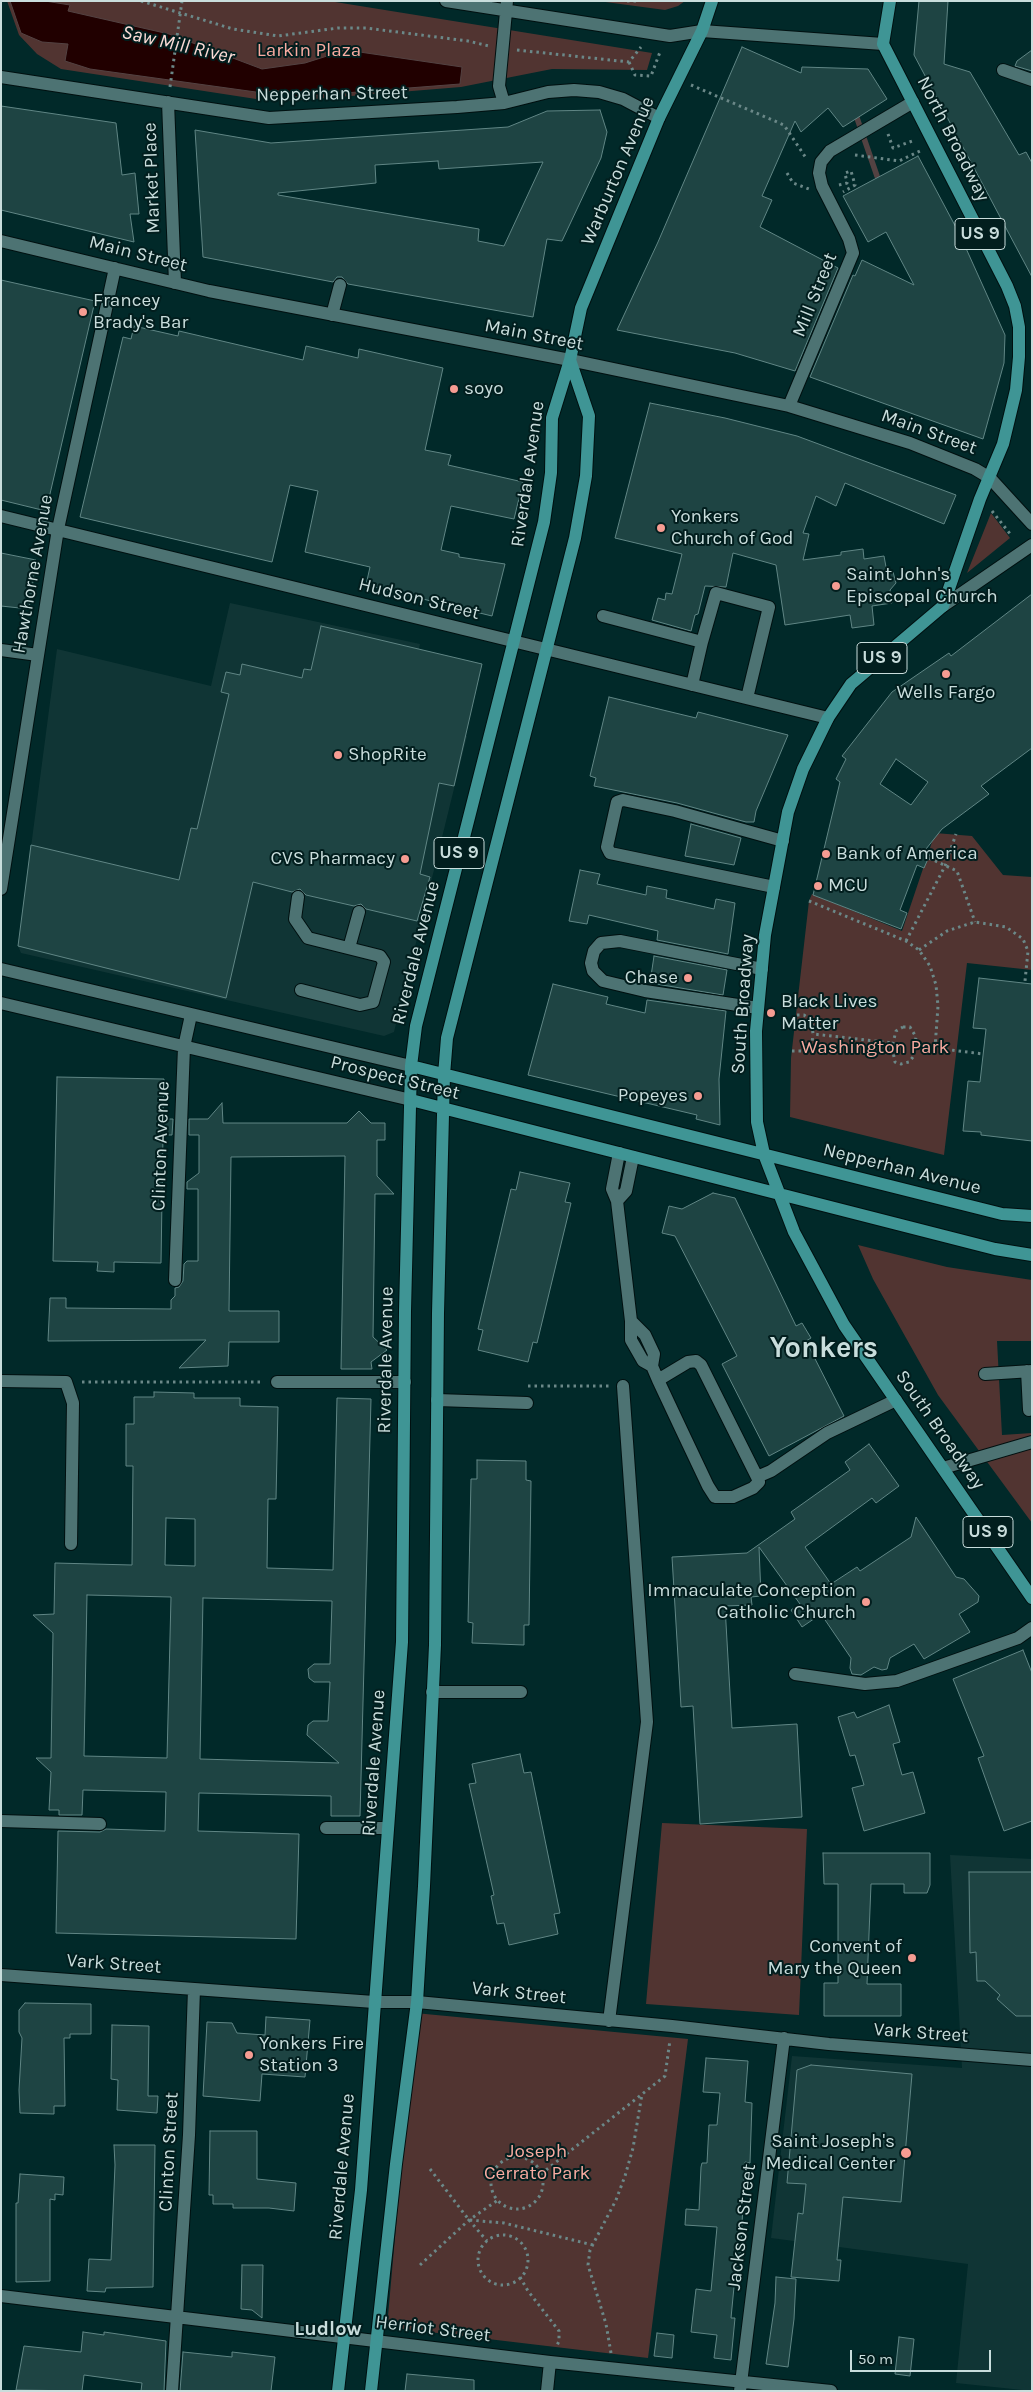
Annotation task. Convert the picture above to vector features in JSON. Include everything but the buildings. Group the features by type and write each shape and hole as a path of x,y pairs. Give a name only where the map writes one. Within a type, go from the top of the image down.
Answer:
{"main road":[{"name":"Warburton Avenue","path":"570,360 581,308 659,118 702,31 712,1"},
{"path":"884,44 890,1"},
{"name":"North Broadway","path":"884,44 1007,286 1015,306 1019,327 1016,390 1003,444 980,499 943,606"},
{"path":"371,2391 396,2164 417,2002 435,1645 437,1400 444,1075 448,1038 575,538 586,476 589,416 570,360"},
{"name":"Riverdale Avenue","path":"338,2391 361,2190 402,1642 411,1066 416,1026 544,522 551,473 552,418 570,360"},
{"name":"South Broadway","path":"943,606 851,684 828,718 803,769 788,812 765,935 756,1031 756,1116 758,1135 764,1154 794,1232 844,1324 1032,1598"},
{"name":"Prospect Street","path":"411,1066 764,1154"},
{"name":"Prospect Street","path":"410,1100 778,1193"},
{"name":"Nepperhan Avenue","path":"764,1154 1002,1214 1032,1216"},
{"path":"778,1193 995,1249 1032,1255"}],"street":[{"path":"446,1 506,6 670,36 702,31 884,44"},
{"path":"504,103 500,86 506,6"},
{"path":"1002,70 1032,80"},
{"name":"Nepperhan Street","path":"1,77 269,118 364,114 504,103 548,92 574,90 599,92 623,100 659,118"},
{"name":"Market Place","path":"168,102 175,283"},
{"name":"Mill Street","path":"789,406 853,253 849,239 822,186 819,173 821,162 830,151 913,102"},
{"name":"Main Street","path":"1,241 175,283 570,360 789,406 910,443 975,469 990,478 1032,524"},
{"name":"Hawthorne Avenue","path":"1,889 58,529 115,268"},
{"path":"332,315 340,285"},
{"name":"Hudson Street","path":"1,516 828,718"},
{"path":"943,606 1032,545"},
{"path":"692,685 716,593 769,607 747,698"},
{"path":"603,616 702,642"},
{"path":"1,650 38,655"},
{"path":"774,887 610,853 608,848 617,802 622,800 675,812 783,841"},
{"path":"298,897 295,919 308,938 380,956 384,962 373,1002 360,1005 302,990"},
{"path":"349,948 359,912"},
{"path":"758,1008 645,991 603,981 593,971 591,963 594,951 601,943 610,941 644,945 762,969"},
{"name":"Prospect Street","path":"1,969 411,1066"},
{"name":"Prospect Street","path":"1,1003 410,1100"},
{"name":"Clinton Avenue","path":"175,1280 184,1047 191,1015"},
{"path":"619,1153 612,1189 617,1201 631,1321 631,1340 643,1361 652,1366 658,1380 708,1486 715,1497 734,1497 754,1488 758,1482 701,1365 696,1362 688,1362 658,1380"},
{"path":"617,1201 626,1191 633,1157"},
{"path":"985,1374 1029,1371 1029,1410"},
{"path":"1,1381 66,1382 73,1403 71,1544"},
{"path":"277,1382 405,1382"},
{"path":"609,2021 647,1722 623,1386"},
{"path":"437,1400 527,1403"},
{"path":"754,1473 772,1471 827,1433 896,1400"},
{"path":"943,1468 1032,1442"},
{"path":"795,1674 865,1684 897,1681 1018,1638 1032,1628"},
{"path":"432,1692 521,1692"},
{"path":"1,1820 100,1824"},
{"path":"326,1828 388,1828"},
{"name":"Vark Street","path":"1,1975 374,2002 417,2002 672,2026 829,2044 1032,2060"},
{"name":"Clinton Street","path":"172,2391 189,2135 194,1989"},
{"name":"Jackson Street","path":"741,2386 784,2038"},
{"name":"Herriot Street","path":"1,2296 550,2362 614,2368 741,2386 831,2391"},
{"path":"547,2391 550,2362"}],"path":[{"path":"141,1 233,29 278,36 338,28 366,28 468,41 502,49 629,62"},
{"path":"171,81 182,1"},
{"path":"627,1 639,1"},
{"path":"629,62 641,47 648,49"},
{"path":"629,62 635,74 651,76 661,52 654,50"},
{"path":"678,79 784,125 803,154"},
{"path":"887,133 893,148 932,139"},
{"path":"851,154 899,161 932,139"},
{"path":"829,199 855,186 851,172 846,173 848,180 844,185 835,183"},
{"path":"786,173 788,179 799,188 808,189 822,186"},
{"path":"988,507 1011,535"},
{"path":"906,941 945,866 956,834"},
{"path":"929,858 958,870 975,922"},
{"path":"809,901 906,941 919,950 930,966 936,985 938,1006 935,1048"},
{"path":"919,950 947,931 975,922 1006,927 1023,939 1028,951 1025,980"},
{"path":"1025,945 1032,946"},
{"path":"792,1051 805,1052 812,1043 812,1024 804,1015 797,1015"},
{"path":"903,1027 910,1027 915,1032 913,1057 909,1062 901,1064 895,1062 892,1056 893,1043 896,1031 903,1027"},
{"path":"813,1034 893,1043"},
{"path":"914,1046 983,1054"},
{"path":"66,1382 277,1382"},
{"path":"541,2174 665,2076 672,2026"},
{"path":"614,2368 606,2324 588,2265 592,2245 616,2200 625,2176 633,2148 642,2094"},
{"path":"514,2158 531,2162 541,2174 542,2191 532,2205 515,2209 507,2207 498,2200 492,2188 492,2180 499,2165 506,2160 514,2158"},
{"path":"430,2169 487,2241"},
{"path":"420,2265 469,2220 498,2200"},
{"path":"469,2220 504,2223 592,2245"},
{"path":"499,2235 520,2242 525,2249 527,2264 520,2278 505,2285 497,2284 483,2275 478,2259 480,2250 487,2241 499,2235"},
{"path":"520,2278 558,2331 559,2341 550,2362"}],"shaded area":[{"path":"230,603 420,644 402,720 467,736 394,1032 384,1036 21,953 18,946 57,649 211,686"},
{"name":"Saint Joseph's Medical Center","path":"950,1855 1032,1859 1032,2391 956,2383 968,2264 771,2238 792,2056 962,2068"}],"green space":[{"name":"Larkin Plaza","path":"7,1 329,1 652,53 647,70 552,69 461,87 290,101 286,94 275,90 263,93 256,99 61,69 37,54 19,35"},
{"path":"598,1 685,1 678,6 665,10"},
{"path":"991,513 1010,538 967,573"},
{"name":"Washington Park","path":"935,833 972,836 1003,875 1032,877 1032,970 967,963 944,1155 790,1117 791,1058 809,901 812,894 902,931"},
{"path":"858,1245 947,1267 1032,1280 1032,1341 997,1341 1002,1435 1032,1433 1032,1523 938,1395 873,1279"},
{"path":"662,1823 807,1829 799,2015 646,2004"},
{"name":"Joseph Cerrato Park","path":"415,2013 688,2039 648,2358 387,2327"}],"water":[{"path":"10,1 45,1 70,5 68,11 169,34 262,69 305,63 346,50 462,67 460,84 293,97 276,90 263,93 90,69 65,61 68,44 42,42 21,33"}],"waterway":[{"name":"Saw Mill River","path":"857,118 877,176"}],"place":[{"name":"Francey Brady's Bar","path":"83,312"},
{"name":"soyo","path":"454,389"},
{"name":"Yonkers Church of God","path":"661,528"},
{"name":"Saint John's Episcopal Church","path":"836,586"},
{"name":"Wells Fargo","path":"946,674"},
{"name":"ShopRite","path":"338,755"},
{"name":"Bank of America","path":"826,854"},
{"name":"CVS Pharmacy","path":"405,859"},
{"name":"MCU","path":"818,886"},
{"name":"Chase","path":"688,978"},
{"name":"Black Lives Matter","path":"771,1013"},
{"name":"Popeyes","path":"698,1096"},
{"name":"Immaculate Conception Catholic Church","path":"866,1602"},
{"name":"Convent of Mary the Queen","path":"912,1958"},
{"name":"Yonkers Fire Station 3","path":"249,2055"},
{"name":"Saint Joseph's Medical Center","path":"906,2153"}],"district":[{"name":"Yonkers","path":"824,1349"},
{"name":"Ludlow","path":"328,2329"}]}
